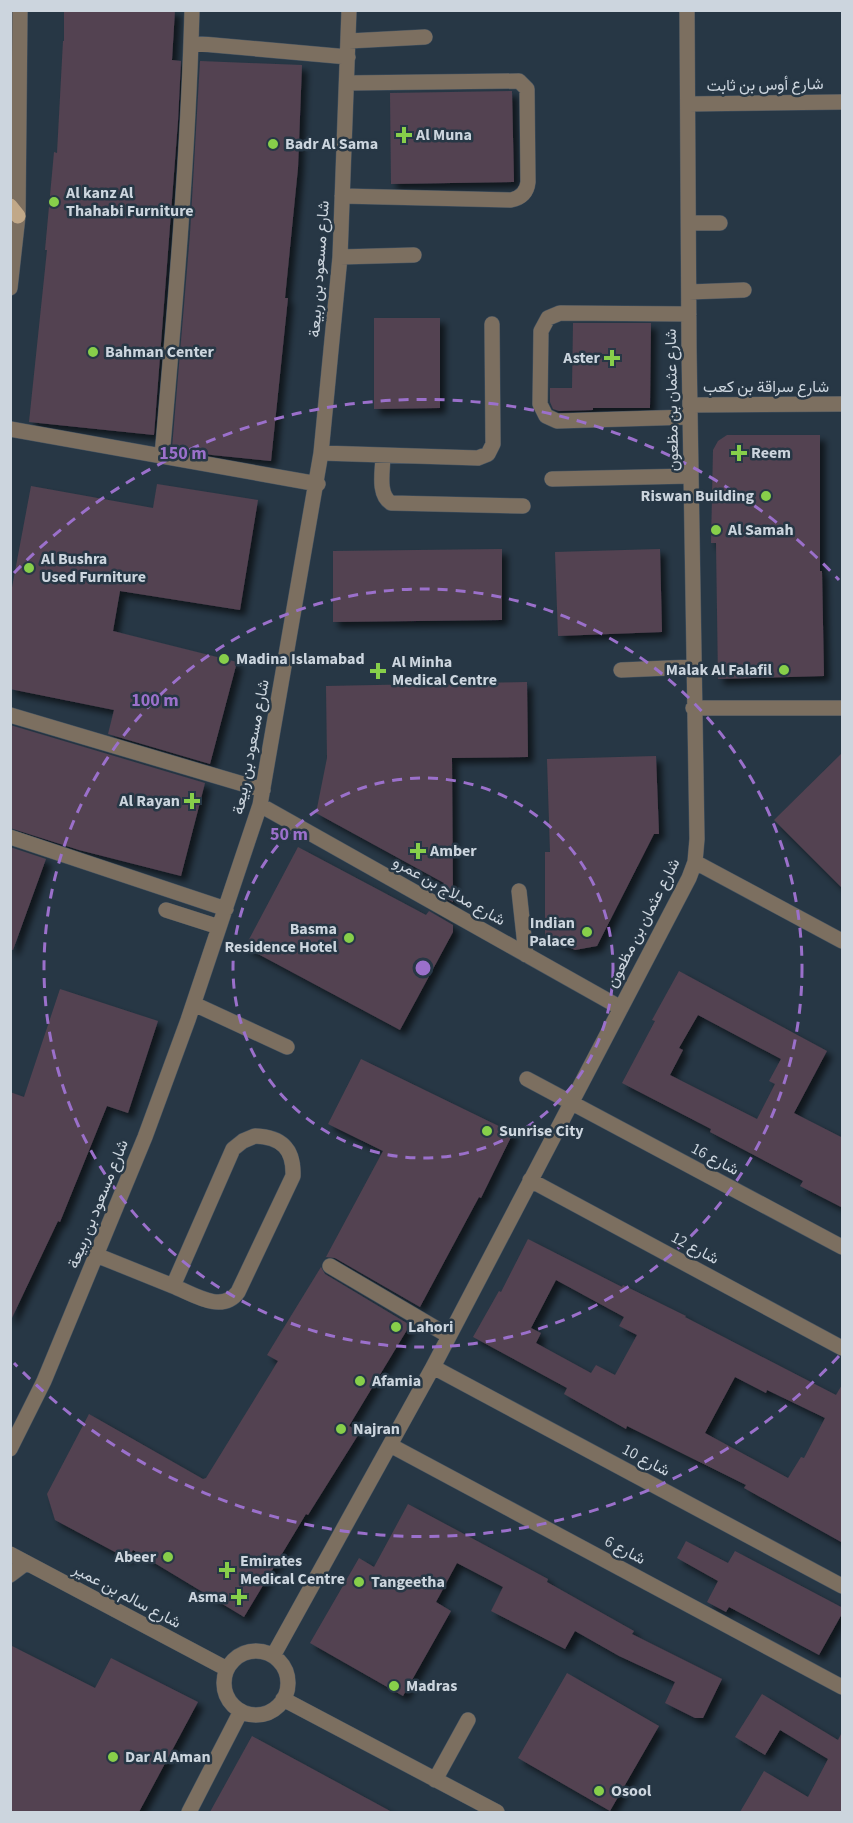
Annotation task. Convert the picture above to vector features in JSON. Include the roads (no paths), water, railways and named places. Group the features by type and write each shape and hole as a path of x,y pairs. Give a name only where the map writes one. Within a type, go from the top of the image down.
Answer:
{"street":[{"path":"10,288 20,10"},
{"path":"162,456 179,268 192,10"},
{"name":"شارع مسعود بن ربيعة","path":"10,1449 44,1381 145,1137 194,1004 260,806 318,484 340,257 349,10"},
{"name":"شارع عثمان بن مظعون","path":"273,1656 433,1367 689,878 695,862 697,840 693,708 687,10"},
{"path":"349,41 425,37"},
{"path":"191,43 348,57"},
{"path":"342,196 511,200 523,195 528,182 527,88 519,81 347,83"},
{"name":"شارع أوس بن ثابت","path":"688,104 843,102"},
{"path":"689,223 720,223"},
{"path":"340,257 414,255"},
{"path":"689,292 744,290"},
{"name":"شارع سراقة بن كعب","path":"689,314 560,313 548,318 541,331 540,404 546,416 557,421 690,411 843,404"},
{"path":"321,453 478,458 488,453 493,444 492,324"},
{"path":"10,429 318,484"},
{"path":"383,455 382,490 391,503 523,506"},
{"path":"552,478 691,476"},
{"path":"621,670 693,667"},
{"path":"693,708 843,708"},
{"path":"10,715 263,790"},
{"name":"شارع مدلاج بن عمرو","path":"260,806 621,1008"},
{"path":"10,837 226,909"},
{"path":"695,862 843,941"},
{"path":"519,891 526,955"},
{"path":"166,910 219,927"},
{"path":"194,1004 287,1047"},
{"name":"شارع 16","path":"527,1079 843,1247"},
{"path":"96,1255 173,1286 220,1303 231,1300 238,1292 293,1176 294,1163 289,1151 280,1141 268,1136 255,1136 243,1141 233,1149 173,1286"},
{"name":"شارع 12","path":"530,1180 843,1348"},
{"path":"330,1266 449,1336"},
{"name":"شارع 10","path":"433,1367 843,1586"},
{"name":"شارع 6","path":"390,1445 843,1687"},
{"name":"شارع سالم بن عمير","path":"10,1554 227,1669"},
{"path":"10,1575 26,1563"},
{"path":"253,1651 273,1656 286,1671 287,1690 283,1699 277,1707 260,1715 241,1711 234,1706 225,1693 227,1669 233,1660 253,1651"},
{"path":"283,1699 497,1812"},
{"path":"189,1812 241,1711"},
{"path":"435,1780 468,1720"}],"place":[{"name":"Al Muna","path":"404,135"},
{"name":"Badr Al Sama","path":"273,144"},
{"name":"Al kanz Al Thahabi Furniture","path":"54,202"},
{"name":"Bahman Center","path":"93,352"},
{"name":"Aster","path":"612,358"},
{"name":"Reem","path":"739,453"},
{"name":"Riswan Building","path":"766,496"},
{"name":"Al Samah","path":"716,530"},
{"name":"Al Bushra Used Furniture","path":"29,568"},
{"name":"Madina Islamabad","path":"224,659"},
{"name":"Malak Al Falafil","path":"784,670"},
{"name":"Al Minha Medical Centre","path":"378,671"},
{"name":"Al Rayan","path":"192,801"},
{"name":"Amber","path":"418,851"},
{"name":"Indian Palace","path":"587,932"},
{"name":"Basma Residence Hotel","path":"349,938"},
{"name":"Sunrise City","path":"487,1131"},
{"name":"Lahori","path":"396,1327"},
{"name":"Afamia","path":"360,1381"},
{"name":"Najran","path":"341,1429"},
{"name":"Abeer","path":"168,1557"},
{"name":"Emirates Medical Centre","path":"227,1570"},
{"name":"Tangeetha","path":"359,1582"},
{"name":"Asma","path":"239,1597"},
{"name":"Madras","path":"394,1686"},
{"name":"Dar Al Aman","path":"113,1757"},
{"name":"Osool","path":"599,1791"}]}
